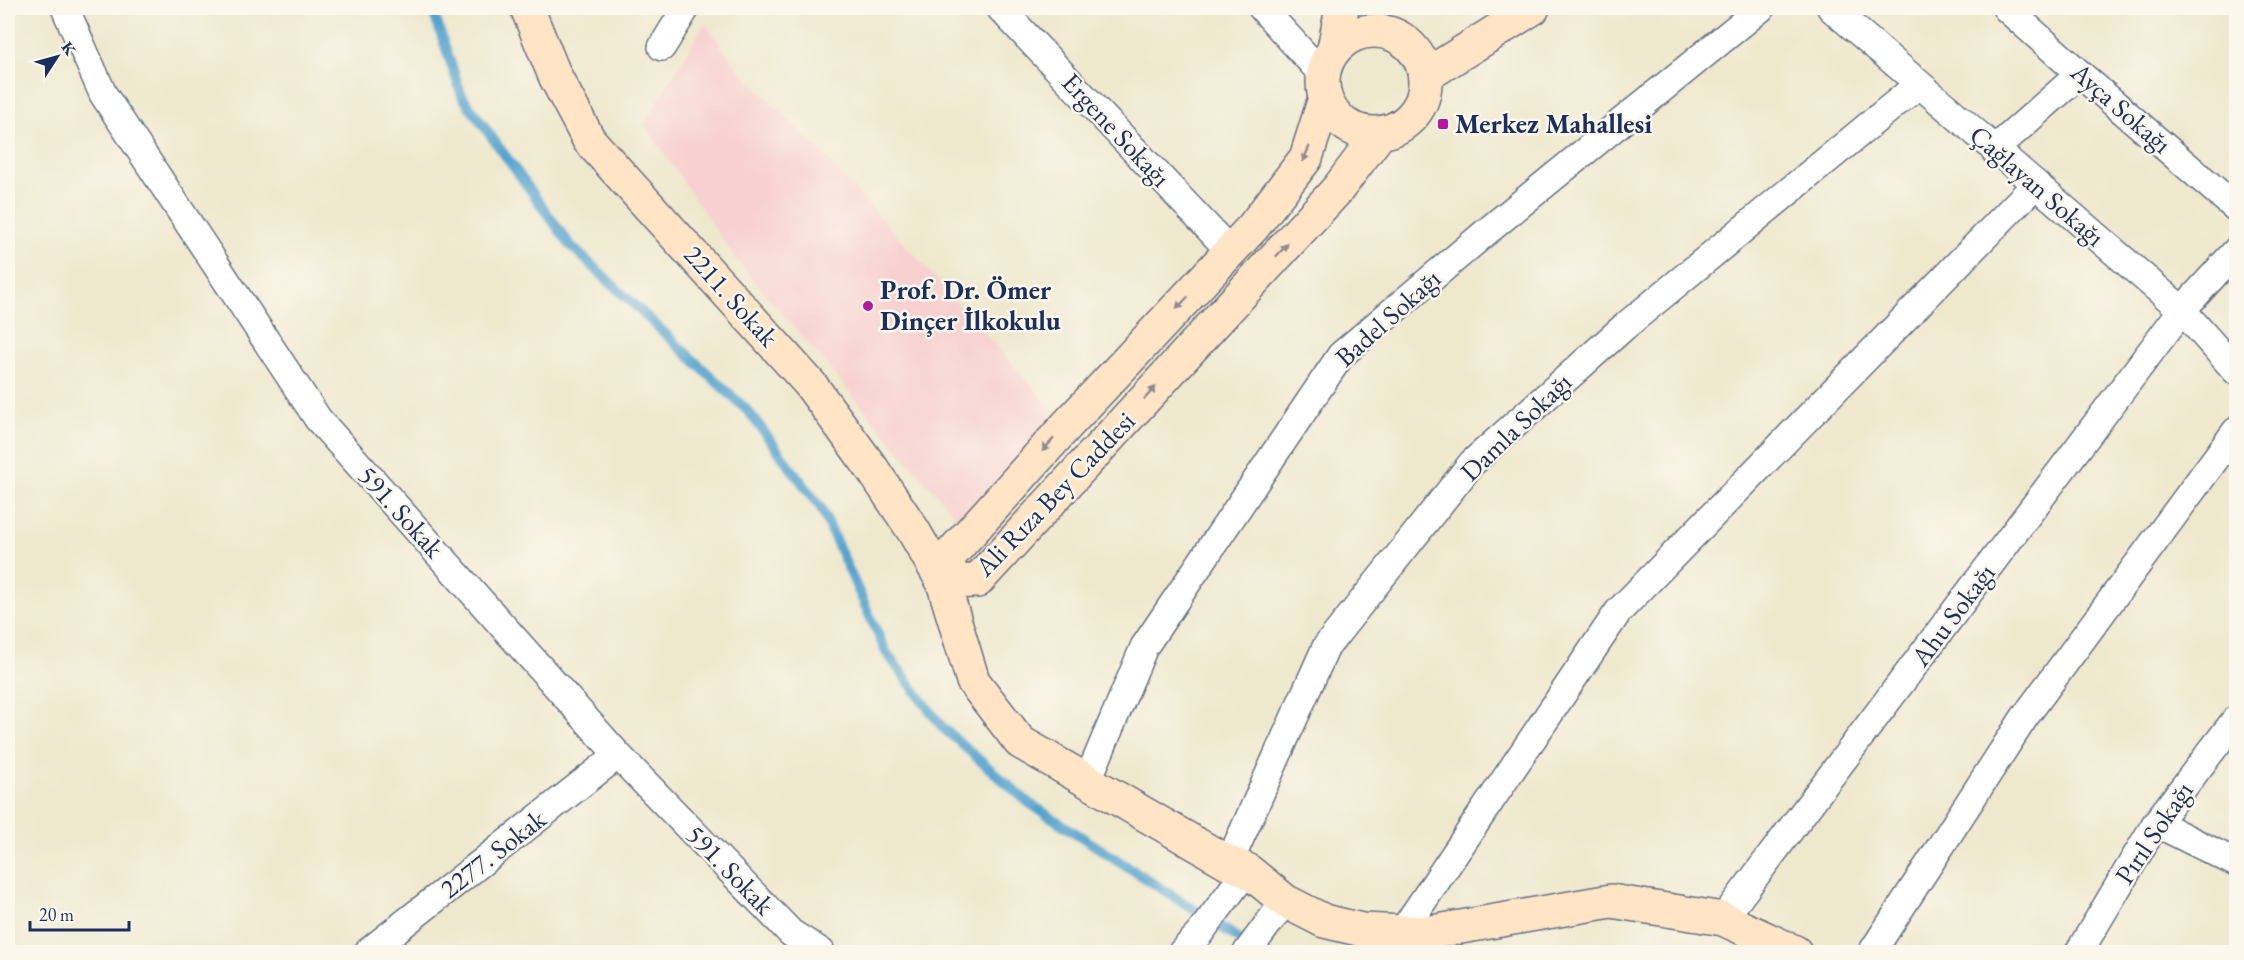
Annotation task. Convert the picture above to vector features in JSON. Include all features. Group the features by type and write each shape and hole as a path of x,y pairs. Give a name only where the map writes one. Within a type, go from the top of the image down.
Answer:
{"street":[{"name":"591. Sokak","path":"65,8 103,93 318,419 618,755 791,933 821,952"},
{"name":"2211. Sokak","path":"527,8 555,76 589,140 810,384 873,470 913,530 943,582 973,681 1020,742 1236,874 1280,907 1324,921 1362,930 1426,933 1611,901 1723,919 1795,952"},
{"path":"662,47 686,8"},
{"name":"Ergene Sokağı","path":"1000,8 1231,252"},
{"path":"1263,8 1328,74"},
{"name":"Ali Rıza Bey Caddesi","path":"1342,8 1306,158 1231,252 1067,425 951,554 943,582 977,581 1337,190 1380,133"},
{"path":"1425,76 1533,8"},
{"name":"Badel Sokağı","path":"1088,782 1144,647 1341,355 1485,233 1761,8"},
{"name":"Çağlayan Sokağı","path":"1831,8 2182,310 2236,371"},
{"name":"Ayça Sokağı","path":"2006,8 2236,208"},
{"path":"1377,19 1389,33 1402,40 1413,50 1421,62 1425,76 1422,100 1416,111 1406,122 1380,133 1363,132 1346,126 1334,114 1328,74 1346,39 1360,33 1377,19"},
{"path":"1994,150 2080,74"},
{"name":"Damla Sokağı","path":"1182,952 1200,933 1236,874 1326,647 1472,463 1624,327 1918,85"},
{"path":"1402,932 1618,612 2035,185"},
{"name":"Ahu Sokağı","path":"1723,919 2182,310 2236,251"},
{"path":"1872,952 2024,718 2236,431"},
{"name":"Pırıl Sokağı","path":"2079,952 2157,823 2236,719"},
{"name":"2277. Sokak","path":"368,952 618,755"},
{"path":"2157,823 2236,863"},
{"path":"1247,952 1280,907"}],"shaded area":[{"name":"Prof. Dr. Ömer Dinçer İlkokulu","path":"705,23 738,69 826,157 1067,425 970,533 735,258 644,124"}],"waterway":[{"path":"432,8 462,96 570,245 749,412 821,508 886,652 943,728 1029,803 1252,947"}],"place":[{"name":"Merkez Mahallesi","path":"1443,124"},
{"name":"Prof. Dr. Ömer Dinçer İlkokulu","path":"868,306"}]}
